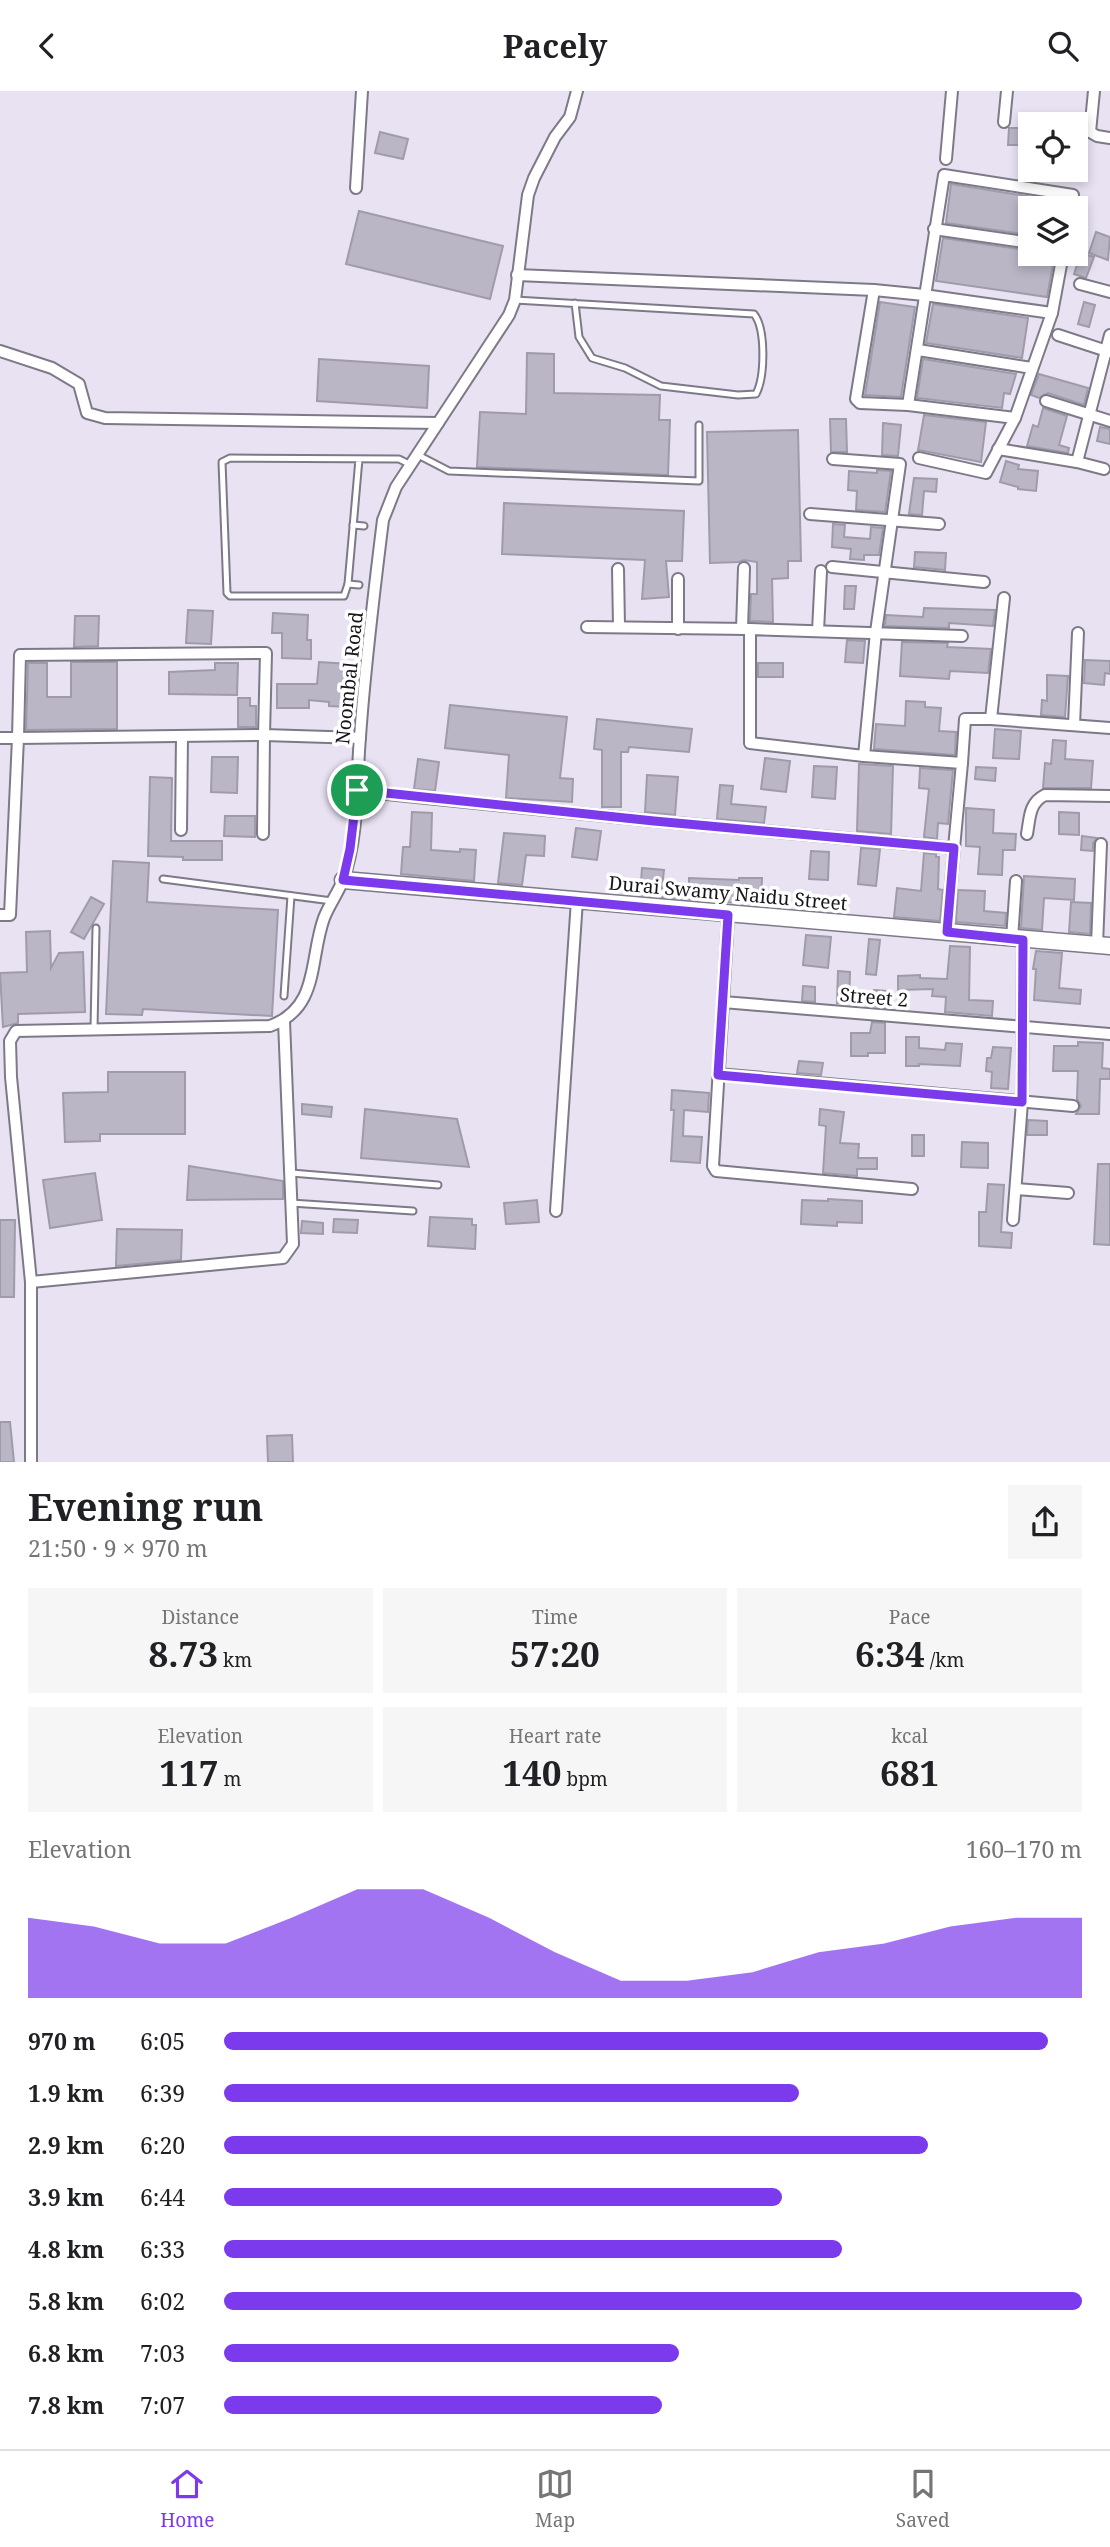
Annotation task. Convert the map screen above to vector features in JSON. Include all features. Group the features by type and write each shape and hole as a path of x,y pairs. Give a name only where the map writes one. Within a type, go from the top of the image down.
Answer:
{"street":[{"path":"356,188 362,91"},
{"name":"Noombal Road","path":"284,1021 300,1006 308,989 324,918 343,880 350,849 383,520 396,487 509,315 514,300 528,195 555,137 570,117 577,91"},
{"path":"946,159 951,91"},
{"path":"1004,122 1007,91"},
{"path":"1094,91 1090,132 1110,138"},
{"path":"908,405 918,349 923,295 944,175 1073,196"},
{"path":"934,229 1018,241"},
{"path":"919,458 986,473 1015,418 1052,313 1061,266"},
{"path":"517,275 874,290 1052,313"},
{"path":"1080,284 1110,292"},
{"path":"874,290 856,399 860,403 908,405 1015,418"},
{"path":"1058,335 1108,351"},
{"path":"1077,462 1110,335"},
{"path":"918,349 1032,368"},
{"path":"0,351 52,368 79,384 87,413 105,418 438,423"},
{"path":"1046,401 1110,421"},
{"path":"998,449 1104,469"},
{"path":"833,459 900,464 876,632 864,757"},
{"path":"810,515 939,524"},
{"path":"832,567 984,582"},
{"path":"744,568 750,743 864,757 962,763"},
{"path":"618,569 619,628"},
{"path":"818,631 821,571"},
{"path":"678,579 678,629"},
{"path":"991,719 1004,598"},
{"path":"587,627 962,636"},
{"path":"1074,725 1077,633"},
{"path":"0,915 10,915 20,655 266,653 262,834"},
{"path":"947,932 965,719 1110,728"},
{"path":"0,738 264,735 360,737"},
{"path":"181,830 182,736"},
{"path":"357,790 654,821 954,848"},
{"path":"1027,834 1032,806 1037,799 1045,795 1110,796"},
{"path":"1101,844 1103,946"},
{"name":"Durai Swamy Naidu Street","path":"343,880 1103,946"},
{"path":"1013,1220 1022,1102 1016,881"},
{"path":"556,1211 577,900"},
{"path":"728,915 713,1166 716,1171 912,1189"},
{"name":"Street 2","path":"723,1003 1110,1034"},
{"path":"31,1282 283,1258 293,1244 284,1021 270,1026 16,1031 5,1041 11,1077 31,1282 31,1462"},
{"path":"718,1075 1073,1106"},
{"path":"1016,1189 1068,1193"}],"lane":[{"path":"514,300 575,303 754,314 760,322 760,387 756,394 738,395 662,386 625,368 592,358 579,337 575,303"},
{"path":"359,459 348,584 344,596 230,596 227,593 221,469 222,462 230,458 399,459 414,460 449,471 699,481 699,425"},
{"path":"353,525 364,526"},
{"path":"348,584 359,585"},
{"path":"163,879 332,901"},
{"path":"284,996 291,896"},
{"path":"94,1029 96,927"},
{"path":"291,1173 438,1185"},
{"path":"291,1203 412,1211"}],"building":[{"path":"1009,128 1018,128 1018,145 1008,145"},
{"path":"380,132 408,139 403,159 375,153"},
{"path":"951,184 1026,196 1018,196 1018,233 946,223"},
{"path":"359,211 503,246 490,299 346,264"},
{"path":"1096,232 1110,237 1108,260 1089,253"},
{"path":"943,238 1018,249 1018,266 1053,266 1047,297 936,281"},
{"path":"1088,255 1094,257 1086,278 1074,274 1077,266 1088,266"},
{"path":"880,302 915,307 901,397 865,395"},
{"path":"1084,302 1095,305 1089,327 1078,324"},
{"path":"933,304 1028,318 1022,358 926,343"},
{"path":"527,353 554,354 554,393 660,395 659,420 670,420 668,475 477,467 480,412 526,414"},
{"path":"319,359 429,366 427,408 317,401"},
{"path":"923,359 1016,374 1010,394 1004,393 1002,408 917,398"},
{"path":"1039,374 1088,388 1084,405 1048,393 1039,398 1031,395"},
{"path":"1043,408 1067,416 1059,445 1069,448 1068,453 1027,446 1033,425 1038,427"},
{"path":"924,415 986,422 981,462 918,450"},
{"path":"830,419 846,419 847,452 831,452"},
{"path":"883,423 901,425 898,456 882,455"},
{"path":"1100,427 1110,429 1110,444 1097,441"},
{"path":"798,430 801,561 788,561 788,578 772,579 773,622 750,621 751,594 757,594 757,562 744,560 710,563 707,432"},
{"path":"1006,461 1019,465 1018,469 1038,471 1036,491 1018,489 1000,482"},
{"path":"877,470 891,471 885,512 856,510 857,491 848,490 849,471 877,473"},
{"path":"914,478 937,479 936,492 924,491 922,515 909,514"},
{"path":"504,503 684,511 682,561 666,561 669,597 642,599 645,560 502,554"},
{"path":"833,524 845,525 844,537 870,539 871,527 883,528 879,555 864,555 864,560 850,559 851,549 832,547"},
{"path":"915,552 946,553 945,570 914,567"},
{"path":"845,586 856,586 854,609 844,609"},
{"path":"924,608 995,610 993,626 949,623 949,628 885,626 886,615 923,617"},
{"path":"188,610 213,611 211,644 186,643"},
{"path":"273,613 308,615 307,640 311,640 311,659 282,658 282,633 272,633"},
{"path":"75,616 99,616 98,646 74,647"},
{"path":"847,640 865,641 863,663 845,662"},
{"path":"902,642 948,643 947,647 991,649 988,673 950,671 949,679 900,676"},
{"path":"1085,660 1110,661 1110,674 1105,673 1104,685 1084,683"},
{"path":"71,662 117,662 117,729 26,730 28,663 47,663 47,697 71,697"},
{"path":"319,662 350,664 348,707 329,706 329,702 309,700 309,708 277,708 277,684 317,684"},
{"path":"215,663 238,663 237,695 169,694 169,672 215,670"},
{"path":"758,663 783,663 783,677 758,677"},
{"path":"1047,675 1068,676 1065,717 1041,715 1042,700 1047,701"},
{"path":"238,698 250,698 250,706 256,706 256,727 238,727"},
{"path":"906,701 925,702 925,707 941,708 939,731 956,732 955,755 874,749 876,724 905,726"},
{"path":"450,705 567,717 560,778 573,779 572,802 506,798 509,755 445,748"},
{"path":"597,719 692,729 689,752 629,747 628,752 621,752 621,807 602,807 602,750 594,749"},
{"path":"995,729 1021,731 1019,759 993,758"},
{"path":"1053,740 1066,741 1065,759 1093,761 1091,788 1043,788 1045,763 1051,764"},
{"path":"212,757 238,757 237,793 211,792"},
{"path":"765,758 790,761 786,792 761,789"},
{"path":"418,759 439,762 435,791 414,789"},
{"path":"859,764 893,766 891,834 857,831"},
{"path":"814,766 837,767 835,799 812,797"},
{"path":"976,767 996,768 995,781 975,779"},
{"path":"920,768 953,770 948,824 938,823 937,839 924,837 929,789 919,788"},
{"path":"647,775 678,777 675,815 645,812"},
{"path":"150,777 172,778 171,841 222,841 222,860 183,860 183,857 148,856"},
{"path":"720,785 733,786 731,804 766,807 764,823 717,819"},
{"path":"966,808 994,810 993,833 1016,834 1015,850 1003,850 1002,875 978,874 980,847 966,846"},
{"path":"412,812 432,813 431,850 476,850 474,881 401,874 403,847 410,847"},
{"path":"1059,812 1079,813 1079,835 1059,834"},
{"path":"225,816 255,816 255,837 224,836"},
{"path":"576,828 601,831 597,860 572,857"},
{"path":"504,833 545,836 544,856 526,855 522,885 498,883"},
{"path":"1082,836 1097,838 1093,843 1093,851 1081,850"},
{"path":"861,848 880,849 876,886 858,884"},
{"path":"811,851 829,852 828,880 809,879"},
{"path":"924,853 936,854 936,857 939,857 938,889 943,890 940,921 894,917 897,888 921,891"},
{"path":"113,861 149,863 147,902 278,910 272,1016 143,1009 142,1015 106,1014"},
{"path":"642,868 664,870 662,888 689,890 689,878 762,878 761,905 640,895"},
{"path":"1024,876 1075,879 1074,900 1044,898 1042,930 1021,928"},
{"path":"958,890 985,891 984,911 1006,913 1005,926 956,922"},
{"path":"91,897 104,904 84,939 71,932"},
{"path":"1071,902 1091,903 1090,934 1069,932"},
{"path":"50,931 51,968 59,953 83,952 85,1012 18,1014 18,1023 3,1027 0,973 27,972 26,932"},
{"path":"806,935 831,937 828,968 803,965"},
{"path":"869,939 880,940 876,975 866,974"},
{"path":"950,946 970,947 969,1000 993,1001 992,1016 945,1012 946,997 932,996 933,989 898,990 898,976 920,975 920,978 947,979"},
{"path":"1036,951 1062,953 1059,988 1081,990 1080,1004 1034,1000 1036,969 1033,969"},
{"path":"838,971 850,972 849,1003 837,1003"},
{"path":"803,986 815,987 815,1002 802,1001"},
{"path":"874,990 887,991 886,1008 873,1006"},
{"path":"872,1022 885,1023 885,1053 851,1056 851,1033 870,1033"},
{"path":"906,1037 919,1037 919,1048 945,1050 946,1043 962,1044 960,1066 906,1066"},
{"path":"1078,1042 1103,1043 1102,1068 1110,1069 1110,1079 1100,1079 1099,1114 1076,1114 1081,1106 1077,1099 1078,1071 1053,1071 1054,1046 1078,1046"},
{"path":"993,1047 1011,1048 1008,1089 991,1088 992,1072 986,1071 987,1058 991,1058"},
{"path":"799,1061 823,1063 821,1075 797,1073"},
{"path":"108,1072 185,1072 185,1134 100,1134 100,1141 65,1142 63,1093 108,1092"},
{"path":"672,1090 709,1093 708,1112 684,1110 683,1136 702,1137 700,1163 671,1161 674,1110 671,1110"},
{"path":"302,1104 332,1107 331,1117 302,1114"},
{"path":"365,1109 457,1119 469,1167 361,1158"},
{"path":"820,1109 844,1112 840,1143 859,1144 858,1158 877,1158 877,1169 857,1169 857,1176 823,1173 826,1126 819,1125"},
{"path":"1028,1120 1047,1121 1047,1135 1027,1135"},
{"path":"912,1135 924,1135 924,1156 912,1156"},
{"path":"962,1142 988,1143 988,1168 961,1167"},
{"path":"1098,1164 1110,1164 1110,1245 1094,1244"},
{"path":"189,1166 283,1181 283,1199 187,1200"},
{"path":"95,1173 102,1220 50,1228 43,1180"},
{"path":"988,1184 1004,1185 1001,1232 1012,1233 1011,1248 979,1246 979,1212 986,1212"},
{"path":"537,1200 539,1222 506,1224 504,1203"},
{"path":"802,1200 862,1201 862,1223 837,1222 837,1226 801,1224"},
{"path":"430,1217 472,1219 472,1225 476,1225 475,1249 428,1246"},
{"path":"334,1219 358,1220 357,1233 333,1232"},
{"path":"0,1220 15,1220 14,1297 0,1297"},
{"path":"302,1221 323,1223 323,1234 301,1233"},
{"path":"117,1229 182,1230 181,1260 116,1266"},
{"path":"0,1422 10,1422 14,1462 0,1462"},
{"path":"292,1435 293,1462 268,1462 267,1436"}],"route":[{"path":"357,790 654,821 954,848 947,932 1023,940 1022,1102 718,1075 728,915 343,880 350,849 357,790"}]}
